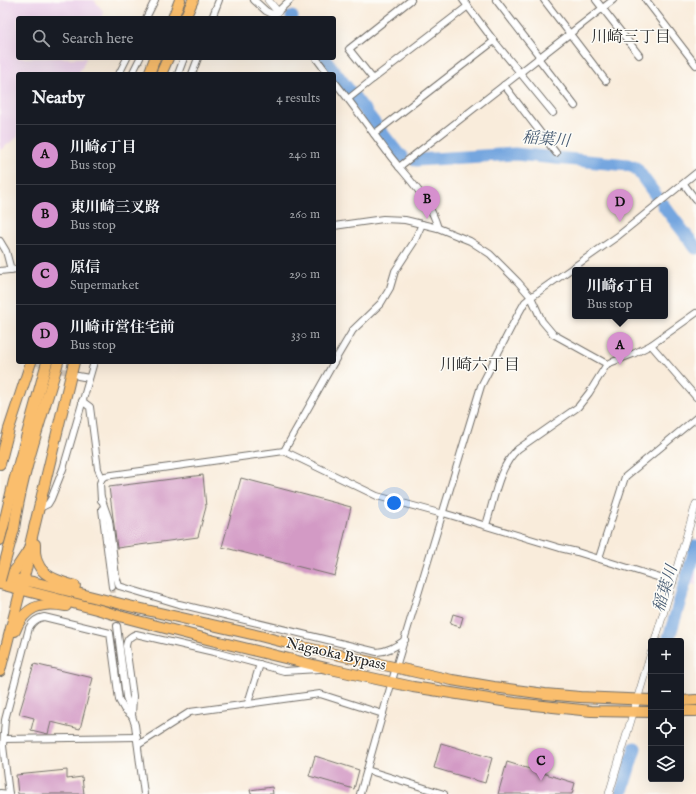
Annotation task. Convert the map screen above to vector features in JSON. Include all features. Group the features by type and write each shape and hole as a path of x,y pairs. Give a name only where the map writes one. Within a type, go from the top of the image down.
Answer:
{"highway":[{"path":"188,16 194,0"},
{"path":"173,16 179,3"},
{"path":"150,72 154,60"},
{"path":"162,72 167,60"},
{"path":"0,464 9,429 30,364"},
{"path":"3,582 14,481 46,364"},
{"path":"0,540 9,528 17,508 57,364"},
{"path":"0,670 22,584 74,364"},
{"path":"40,508 35,547 40,570 53,579 90,590 129,606"},
{"path":"3,582 16,569 29,549"},
{"path":"0,567 3,582 17,604"},
{"path":"3,582 22,584"},
{"name":"Nagaoka Bypass","path":"22,584 129,606 260,636 303,648 452,680 522,691 580,697 648,700"},
{"name":"Nagaoka Bypass","path":"22,584 120,622 414,687 515,703 591,711 648,712"},
{"path":"0,670 10,651 18,623 32,608 47,604 56,604 98,614 120,622"},
{"path":"684,700 696,700"},
{"path":"684,711 696,711"}],"street":[{"path":"147,16 155,0"},
{"path":"213,16 219,0"},
{"path":"254,0 274,16 290,0"},
{"path":"268,0 281,16"},
{"path":"374,79 349,49 411,0"},
{"path":"463,0 494,41 553,113"},
{"path":"496,0 575,106"},
{"path":"544,0 606,81"},
{"path":"596,0 639,55"},
{"path":"399,166 613,0"},
{"path":"646,0 696,65"},
{"path":"169,16 179,3"},
{"path":"348,99 468,6"},
{"path":"374,134 494,41"},
{"path":"120,72 126,60"},
{"path":"133,72 139,60"},
{"path":"179,72 183,60"},
{"path":"193,72 197,60"},
{"path":"318,60 326,72"},
{"path":"336,84 426,199 438,228"},
{"path":"504,85 556,153"},
{"path":"574,267 618,236 696,173"},
{"path":"684,184 696,200"},
{"path":"336,226 383,219 405,220 438,228 470,241 479,246 518,282 531,298 542,321 553,334 607,364"},
{"path":"336,359 353,330 381,303 390,288 395,271 414,242 422,224"},
{"path":"0,241 6,251 10,270"},
{"path":"0,271 16,269"},
{"path":"360,794 396,668 481,386 525,302 572,269"},
{"path":"486,525 502,472 511,455 578,407 607,364 651,345 696,313"},
{"path":"651,345 696,397"},
{"path":"40,508 48,504 63,469 93,364"},
{"path":"284,451 333,364"},
{"path":"78,376 89,378"},
{"path":"82,401 90,407 98,469 102,478 100,483 101,497 112,586"},
{"path":"599,558 625,477 696,418"},
{"path":"102,478 105,476 284,451 377,496 486,525 560,548 599,558 673,582"},
{"path":"101,497 109,520 116,576 119,586 187,606 377,652 385,652 405,640"},
{"path":"656,638 696,504"},
{"path":"0,793 9,794 3,746 3,720 29,628 31,623 36,620 44,617 110,634 119,700 124,709 132,716"},
{"path":"120,622 126,697 137,737 144,794"},
{"path":"132,716 132,696 126,646 127,640 136,634 284,671 326,668"},
{"path":"609,794 632,712 648,663"},
{"path":"248,703 260,664"},
{"path":"138,745 190,712 248,703 320,694 383,714"},
{"path":"4,739 137,737"},
{"path":"367,770 444,794"}],"shaded area":[{"path":"0,0 94,0 103,11 103,16 16,16 16,60 85,60 79,72 16,72 16,138 0,150"},
{"path":"696,562 696,585 690,583"}],"building":[{"path":"203,475 206,507 198,537 117,548 109,487"},
{"path":"241,478 351,507 335,576 222,547"},
{"path":"453,614 463,617 460,627 450,624"},
{"path":"34,664 93,678 80,729 51,722 48,734 31,730 34,718 19,714"},
{"path":"441,743 492,758 485,783 434,768"},
{"path":"315,756 359,770 354,789 309,776"},
{"path":"507,762 575,783 572,794 498,794"},
{"path":"67,770 67,779 82,777 84,794 18,794 16,775"},
{"path":"272,787 273,794 251,794 250,790"}],"waterway":[{"name":"稲葉川","path":"326,60 335,72"},
{"name":"稲葉川","path":"336,74 399,155 402,156"},
{"name":"稲葉川","path":"416,160 515,154 628,165 636,168 657,197"},
{"name":"稲葉川","path":"663,205 696,248"},
{"name":"稲葉川","path":"669,638 696,546"},
{"name":"稲葉川","path":"621,794 635,748"}],"tunnel":[{"path":"40,364 73,374"},
{"path":"112,587 117,626"}],"place":[{"name":"東川崎三叉路","path":"427,219"},
{"name":"川崎市営住宅前","path":"620,222"},
{"name":"川崎6丁目","path":"620,365"},
{"name":"原信","path":"541,781"}],"district":[{"name":"川崎三丁目","path":"631,38"},
{"name":"川崎六丁目","path":"480,366"}]}
